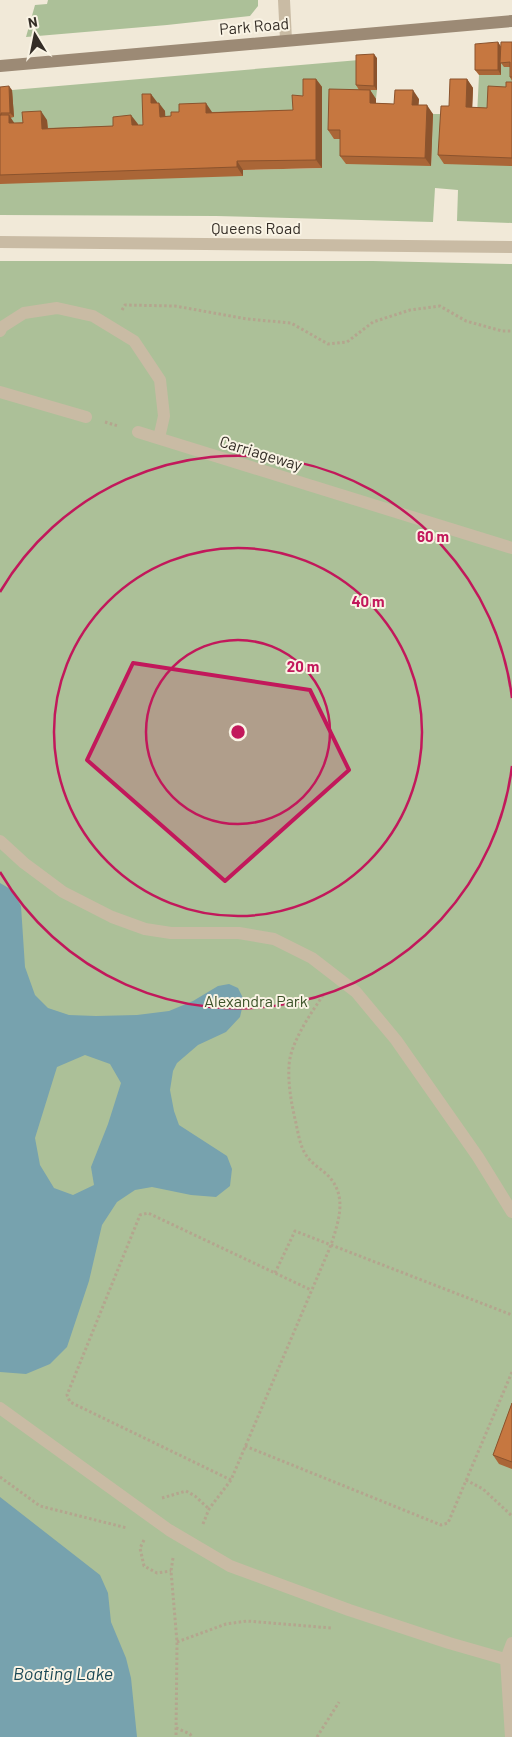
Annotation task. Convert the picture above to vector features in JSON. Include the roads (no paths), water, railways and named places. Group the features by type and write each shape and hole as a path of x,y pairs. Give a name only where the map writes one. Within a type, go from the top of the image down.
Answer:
{"street":[{"path":"284,0 286,40"},
{"name":"Park Road","path":"0,66 512,20"},
{"name":"Queens Road","path":"0,242 512,247"},
{"path":"0,331 2,327 24,312 57,308 93,316 134,341 160,380 164,416 159,438"},
{"path":"0,392 86,417"},
{"name":"Carriageway","path":"138,432 512,548"},
{"path":"0,841 24,863 63,892 112,917 145,930 171,933 239,933 274,939 312,958 356,992 396,1040 478,1157 512,1212"},
{"path":"0,1408 169,1530 230,1566 349,1610 449,1643 509,1660"},
{"path":"512,1643 509,1660 512,1737"}],"water":[{"path":"0,883 12,890 21,906 25,967 35,995 48,1008 69,1015 96,1016 137,1015 169,1011 193,1001 218,986 229,984 238,988 244,1000 240,1017 226,1032 198,1045 177,1063 173,1071 170,1090 179,1125 227,1156 232,1169 230,1186 216,1197 191,1195 152,1187 135,1190 117,1202 102,1225 89,1281 67,1347 50,1364 26,1374 0,1372","holes":["85,1055 110,1064 121,1083 108,1124 91,1167 94,1185 73,1195 54,1188 40,1165 35,1138 57,1067"]},
{"name":"Boating Lake","path":"0,1497 100,1575 108,1593 111,1622 126,1658 131,1678 137,1737 0,1737"}],"park label":[{"name":"Alexandra Park","path":"256,1001"}]}
